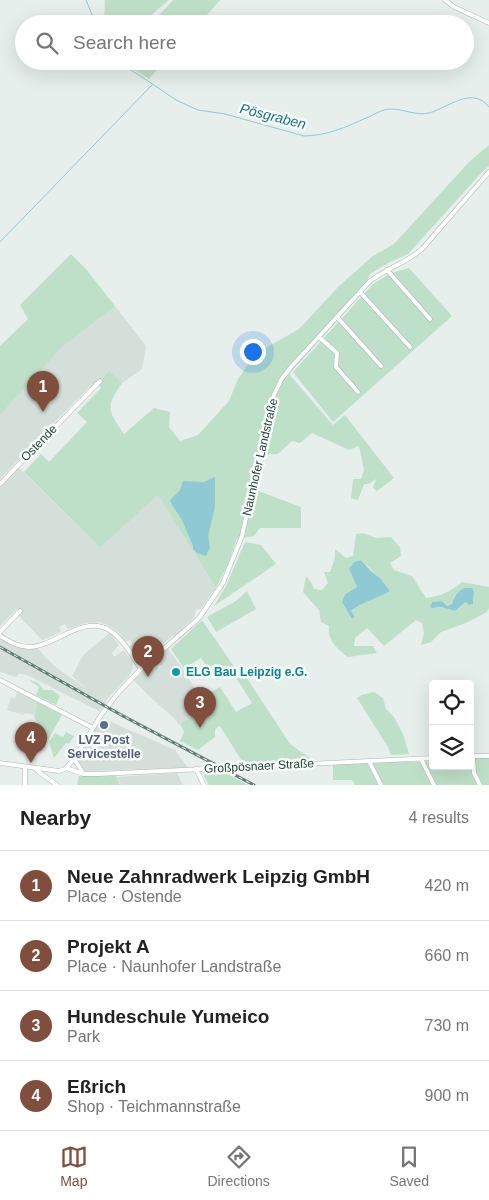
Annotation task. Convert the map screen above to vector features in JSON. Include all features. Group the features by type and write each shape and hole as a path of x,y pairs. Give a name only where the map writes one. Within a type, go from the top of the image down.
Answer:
{"street":[{"path":"445,0 454,7 472,15"},
{"path":"474,16 489,23"},
{"name":"Naunhofer Landstraße","path":"66,768 118,693 141,669 198,618 223,583 242,536 272,398 286,373 378,275 404,263 422,249 489,172"},
{"path":"387,270 430,319"},
{"path":"360,292 410,347"},
{"path":"337,317 381,366"},
{"path":"319,337 337,353 336,367 358,392"},
{"name":"Ostende","path":"0,484 100,381"},
{"path":"0,632 20,611"},
{"path":"0,636 20,646 32,647 86,626 101,627 110,630 117,637 141,669"},
{"path":"0,680 94,728"},
{"path":"474,756 489,756"},
{"name":"Großpösnaer Straße","path":"66,768 84,774 98,774 429,758"},
{"path":"74,759 84,774"},
{"path":"421,759 434,785"},
{"path":"369,761 381,785"},
{"path":"0,763 62,771 66,768"},
{"path":"25,767 25,785"},
{"path":"35,768 57,785"},
{"path":"196,769 204,785"},
{"path":"474,770 480,785"}],"shaded area":[{"path":"115,306 146,346 142,369 122,383 108,372 100,381 88,388 0,479 0,415 61,347"},
{"path":"17,466 100,548 158,495 216,588 201,609 197,609 195,616 176,635 172,636 147,658 143,659 132,650 130,640 125,642 113,628 99,622 86,623 68,629 65,624 59,627 61,632 42,640 19,616 21,613 17,609 0,626 0,484"},
{"path":"110,633 119,645 112,653 114,657 124,650 133,665 130,675 106,699 105,704 219,764 213,765 103,707 99,711 29,676 18,674 16,677 0,672 0,638 20,648 37,647 57,668 87,689 72,676 84,654"},
{"path":"168,649 207,708 179,725 134,680 153,663 159,669 162,667 157,659"},
{"path":"17,691 37,701 34,715 25,713 24,715 7,710 11,697 15,699"},
{"path":"102,718 175,750 188,768 84,771 77,760"},
{"path":"177,773 183,785 121,785 117,777"}],"green space":[{"path":"105,0 169,0 151,15 104,15"},
{"path":"173,0 220,0 207,15 159,15"},
{"path":"135,70 157,70 149,79"},
{"path":"489,145 489,166 408,254 370,274 362,293 289,374 333,425 345,415 394,478 377,491 373,488 376,479 369,484 364,484 358,500 351,498 353,479 361,479 364,470 359,446 349,450 312,433 300,443 292,441 278,454 257,455 251,488 301,507 301,528 260,528 254,536 237,539 228,564 216,588 158,495 100,548 24,472 41,454 49,462 87,422 77,413 101,388 97,384 109,371 122,383 113,398 111,409 124,434 154,408 170,412 169,427 180,441 198,435 229,401 238,379 255,354 299,329 339,286 373,256 394,244 470,161"},
{"path":"71,254 86,269 115,306 63,346 0,415 0,346 28,319 20,305"},
{"path":"409,268 452,316 333,422 293,372 373,284 391,273"},
{"path":"362,533 377,538 391,537 400,547 401,556 390,563 394,570 412,576 426,598 445,593 462,582 489,587 489,608 487,612 466,623 441,632 431,642 421,645 424,633 422,623 416,620 384,646 367,628 355,638 354,646 373,646 377,653 348,657 331,640 329,626 321,622 319,610 303,592 306,576 314,589 322,590 328,583 324,572 330,572 335,558 335,549 346,558 353,556 356,534","holes":["361,560 380,578 390,591 365,602 351,611 355,617 352,619 342,602 345,594 357,587 349,569 354,562","465,588 472,588 474,592 473,604 469,605 467,602 455,611 441,607 430,607 432,602 442,601 447,606 452,604 454,596"]},
{"path":"245,542 261,545 276,564 214,606 226,586"},
{"path":"247,591 256,609 216,632 207,617 236,601"},
{"path":"202,620 235,668 217,680 201,658 184,668 171,649"},
{"path":"241,669 290,744 310,758 310,760 302,761 299,758 289,763 245,766 220,726 215,729 215,737 198,750 180,741 184,732 180,724 207,708 202,697 220,687 236,712 252,703 235,676"},
{"path":"30,680 38,683 44,690 52,690 60,696 56,705 36,695 39,687"},
{"path":"374,692 383,698 386,709 394,717 403,734 409,754 391,755 388,747 357,698"},
{"path":"37,702 62,715 48,740 34,717"},
{"path":"66,732 74,736 69,744 66,743 54,758 49,742 55,733 63,737"},
{"path":"477,757 489,757 489,785 481,785 475,772 475,759"},
{"path":"429,761 429,770 471,770 478,785 436,785 424,762"},
{"path":"371,762 420,762 432,785 383,785"},
{"path":"367,763 378,785 355,785 352,780 333,780 333,765"},
{"path":"220,770 248,785 209,785 202,772"},
{"path":"79,776 116,776 120,785 77,785"}],"water":[{"path":"215,477 215,507 208,536 210,547 206,556 197,553 193,549 181,518 170,500 180,490 183,481 204,482"},
{"path":"361,560 380,578 390,591 365,602 351,611 355,617 352,619 342,602 345,594 357,587 349,569 354,562"},
{"path":"465,588 472,588 474,592 473,604 469,605 466,602 455,611 441,607 430,607 432,602 442,601 447,606 452,604 456,595"}],"waterway":[{"name":"Pösgraben","path":"86,0 92,15"},
{"name":"Pösgraben","path":"131,70 176,100 198,110 225,114 304,136 336,130 388,109 424,114 468,98 475,98 489,107"},
{"path":"0,242 152,85"}],"railway":[{"path":"0,647 123,716 254,785"}],"place":[{"name":"Neue Zahnradwerk Leipzig GmbH","path":"43,412"},
{"name":"ELG Bau Leipzig e.G.","path":"176,672"},
{"name":"Projekt A","path":"148,677"},
{"name":"LVZ Post Servicestelle","path":"104,725"},
{"name":"Hundeschule Yumeico","path":"200,728"},
{"name":"Eßrich","path":"31,763"}]}
